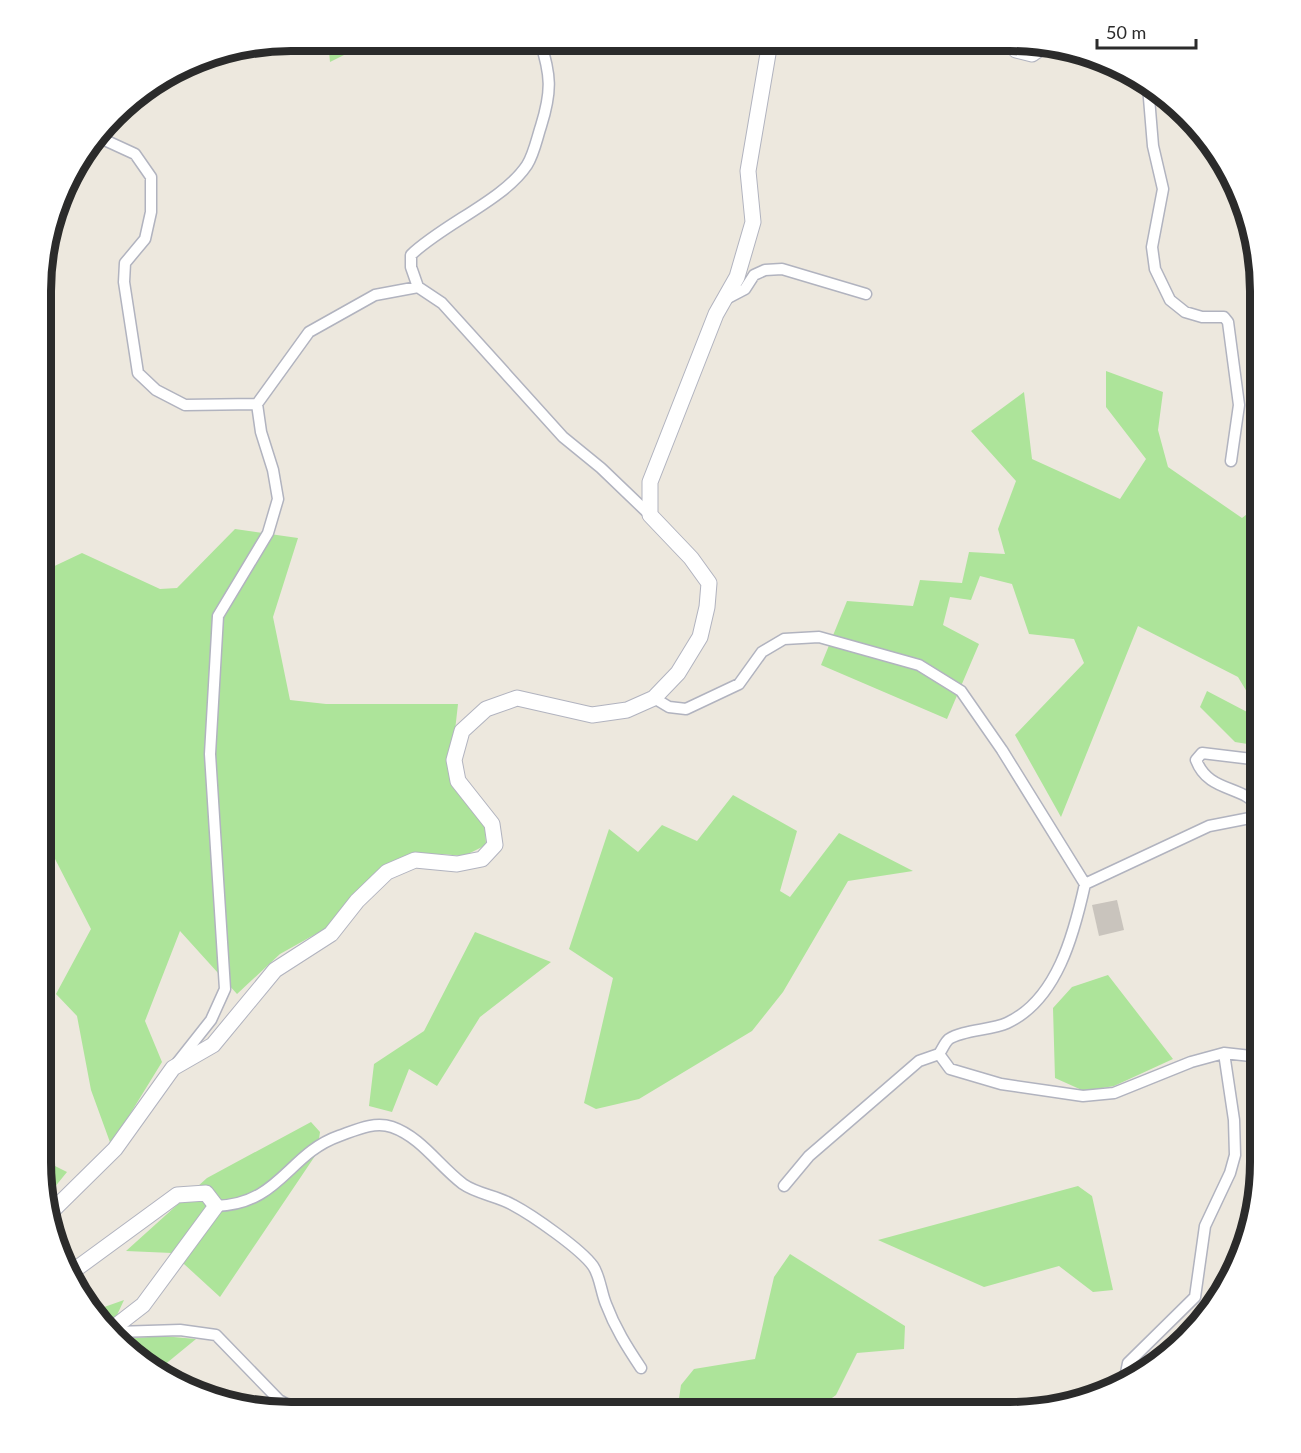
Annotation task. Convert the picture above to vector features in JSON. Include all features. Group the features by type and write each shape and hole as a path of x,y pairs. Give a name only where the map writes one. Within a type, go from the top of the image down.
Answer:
{"street":[{"path":"173,1068 213,1045 275,970 331,934 357,901 387,872 415,860 457,864 482,859 495,845 492,824 458,781 454,760 462,731 486,709 517,698 592,715 627,710 654,698 678,673 700,637 707,607 709,583 691,558 601,468 563,437 442,303 418,287 411,267 411,255 429,238 505,188 527,165 550,99 550,71 543,51"},
{"path":"650,515 650,482 724,300 736,277 753,222 748,171 768,51"},
{"path":"1150,96 1153,146 1163,189 1152,247 1155,269 1170,300 1185,312 1202,317 1224,317 1228,322 1239,405 1231,461"},
{"path":"105,140 135,154 151,177 151,212 145,240 125,262 124,282 138,373 156,390 185,405 257,404"},
{"path":"724,300 745,289 754,276 765,270 782,269 866,294"},
{"path":"56,1207 115,1149 173,1068 211,1020 225,988 218,834 210,754 218,616 268,533 278,499 273,470 261,432 257,404 309,332 375,295 418,287"},
{"path":"654,698 669,708 686,709 739,684 762,652 784,639 819,637 919,665 962,691 1002,750 1085,884"},
{"path":"1250,759 1202,753 1196,760 1205,777 1228,790 1250,798"},
{"path":"784,1186 809,1156 919,1061 939,1054 950,1039 1006,1023 1034,1005 1062,961 1085,884 1209,826 1250,818"},
{"path":"939,1054 950,1069 1001,1084 1083,1096 1114,1094 1191,1062 1224,1053 1250,1056"},
{"path":"1126,1372 1128,1363 1196,1297 1205,1226 1230,1173 1235,1155 1234,1120 1224,1053"},
{"path":"216,1206 236,1206 254,1199 278,1183 318,1145 336,1137 373,1126 394,1128 433,1154 464,1184 514,1205 585,1256 595,1268 618,1333 641,1368"},
{"path":"76,1269 177,1195 206,1192 216,1206"},
{"path":"116,1326 143,1305 216,1206"},
{"path":"121,1332 180,1330 216,1335 281,1401"}],"green space":[{"path":"329,51 352,51 330,62"},
{"path":"1106,371 1163,392 1158,430 1168,467 1242,518 1250,512 1250,697 1238,677 1138,626 1061,817 1015,735 1084,663 1074,639 1029,634 1012,584 980,576 971,600 950,597 943,625 979,644 947,719 821,665 847,601 913,606 920,580 962,583 969,552 1005,554 998,529 1016,481 971,431 1024,392 1032,459 1120,499 1146,459 1106,407"},
{"path":"235,529 298,538 273,617 290,700 326,704 458,704 450,775 485,825 486,845 464,856 441,854 399,858 369,879 330,926 280,954 237,994 180,931 145,1021 162,1062 111,1145 91,1090 77,1016 56,994 91,929 51,855 51,568 82,553 160,589 177,588"},
{"path":"1207,691 1249,713 1250,744 1235,742 1200,707"},
{"path":"733,795 797,831 780,891 790,897 839,833 913,871 848,881 783,992 752,1031 639,1099 596,1109 584,1103 613,978 569,949 609,829 638,852 662,825 697,841"},
{"path":"475,932 551,962 480,1017 437,1086 409,1069 392,1112 369,1106 374,1064 424,1031"},
{"path":"1108,975 1173,1059 1114,1086 1084,1091 1055,1078 1053,1008 1072,987"},
{"path":"311,1122 320,1132 317,1153 220,1297 172,1253 126,1251 207,1178"},
{"path":"51,1164 67,1172 53,1190"},
{"path":"1078,1186 1092,1196 1113,1290 1093,1292 1059,1266 984,1287 878,1240"},
{"path":"790,1254 905,1326 904,1349 857,1353 836,1395 827,1402 678,1402 681,1385 694,1369 755,1359 774,1277"},
{"path":"124,1300 113,1323 101,1308"},
{"path":"162,1336 196,1339 164,1366 129,1339"}],"building":[{"path":"1117,900 1124,930 1099,936 1092,905"}]}
